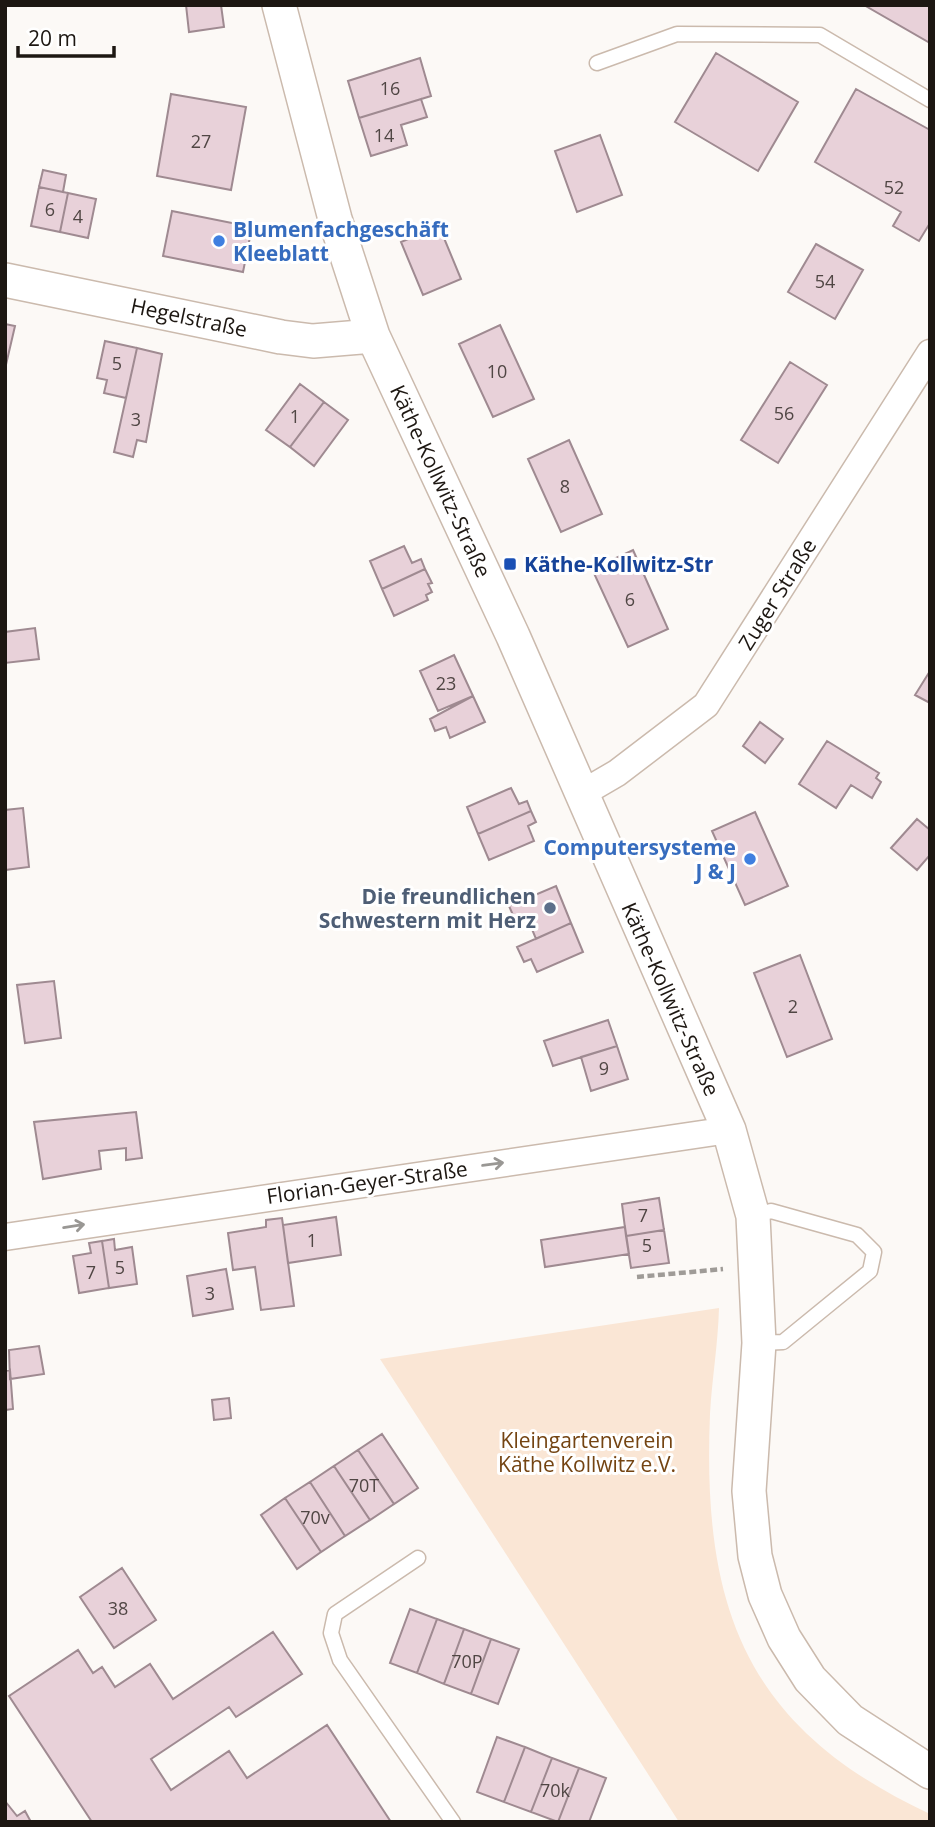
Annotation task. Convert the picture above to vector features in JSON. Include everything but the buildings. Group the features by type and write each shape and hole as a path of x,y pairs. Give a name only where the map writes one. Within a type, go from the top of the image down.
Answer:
{"street":[{"name":"Käthe-Kollwitz-Straße","path":"279,5 335,219 373,336 513,636 729,1130 753,1216 759,1343 750,1491 755,1556 765,1595 784,1638 810,1679 850,1720 930,1772"},
{"name":"Hegelstraße","path":"5,280 281,337 313,341 373,336"},
{"name":"Zuger Straße","path":"580,794 617,774 706,705 930,353"},
{"name":"Florian-Geyer-Straße","path":"6,1236 729,1130"}],"lane":[{"path":"597,63 677,34 820,36 930,100"},
{"path":"753,1216 771,1211 857,1235 874,1252 870,1271 783,1342 759,1343"},
{"path":"418,1558 335,1614 331,1633 340,1660 453,1822"}],"path":[{"path":"637,1278 710,1270"}],"green space":[{"name":"Kleingartenverein Käthe Kollwitz e.V.","path":"719,1308 710,1414 710,1484 715,1547 728,1604 748,1655 777,1701 817,1743 867,1780 930,1814 930,1822 679,1822 380,1359"}],"place":[{"name":"Blumenfachgeschäft Kleeblatt","path":"219,241"},
{"name":"Käthe-Kollwitz-Str","path":"510,564"},
{"name":"Computersysteme J & J","path":"750,859"},
{"name":"Die freundlichen Schwestern mit Herz","path":"550,908"}]}
